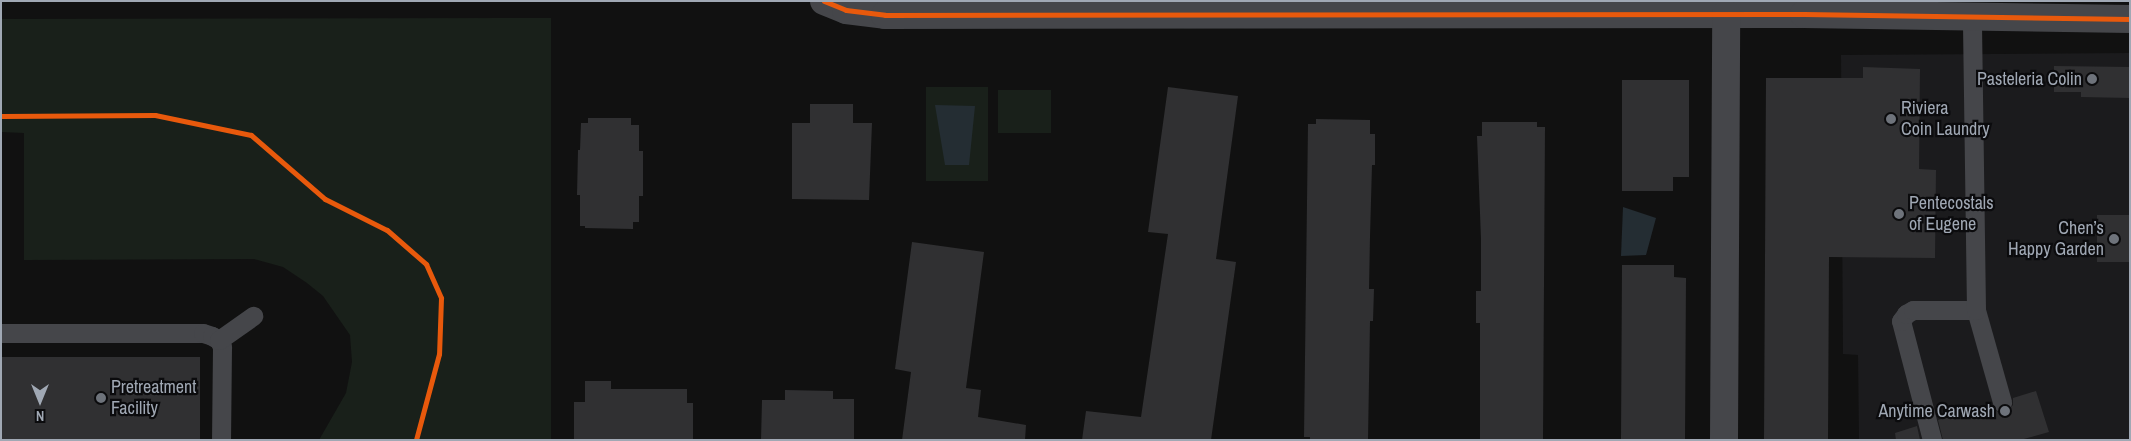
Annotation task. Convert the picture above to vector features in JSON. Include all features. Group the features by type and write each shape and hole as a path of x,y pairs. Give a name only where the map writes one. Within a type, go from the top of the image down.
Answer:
{"street":[{"path":"824,1 846,10 885,15 1093,8 2130,19"},
{"path":"1724,440 1726,14"}],"lane":[{"path":"1972,16 1976,310 2002,402"},
{"path":"1932,440 1900,321 1913,310 1976,310"},
{"path":"219,340 253,316"},
{"path":"1,334 204,334 219,340 222,347 221,440"}],"shaded area":[{"path":"551,18 551,440 319,440 346,393 352,362 350,335 323,296 283,267 254,259 24,260 24,133 1,132 1,19"},
{"path":"2130,53 2130,440 1859,440 1858,355 1843,354 1841,55"},
{"path":"926,87 988,87 988,181 926,181"},
{"path":"998,90 1051,90 1051,133 998,133"},
{"path":"935,105 975,106 969,165 945,165"},
{"path":"1623,207 1656,218 1646,255 1621,256"}],"building":[{"name":"Pasteleria Colin","path":"2054,66 2130,67 2130,98 2081,97 2081,92 2054,92"},
{"path":"1863,67 1920,69 1919,169 1936,170 1935,258 1829,257 1828,440 1764,440 1766,78 1863,78"},
{"path":"1622,80 1689,80 1689,177 1673,177 1673,191 1622,191"},
{"path":"1168,87 1238,96 1216,259 1236,262 1211,440 1082,440 1086,411 1141,417 1168,234 1148,232"},
{"path":"810,104 853,104 853,123 872,123 869,200 792,199 792,123 810,123"},
{"path":"588,118 631,118 631,125 639,125 639,151 643,151 643,196 639,196 639,222 633,222 633,229 585,228 585,226 580,226 580,195 577,195 578,150 580,150 581,123 588,123"},
{"path":"1316,119 1370,120 1370,134 1375,134 1375,165 1372,165 1370,237 1369,289 1374,289 1373,321 1370,321 1368,440 1310,440 1310,437 1304,437 1308,124 1316,124"},
{"path":"1482,122 1537,122 1537,127 1545,127 1543,439 1480,440 1480,323 1476,323 1476,291 1481,291 1477,136 1482,136"},
{"name":"Chen’s Happy Garden","path":"2097,215 2130,215 2130,262 2097,262"},
{"path":"912,242 984,252 966,388 981,390 978,417 1026,425 1025,440 902,440 911,372 895,369"},
{"path":"1622,265 1674,265 1674,277 1686,278 1685,440 1621,440"},
{"name":"Pretreatment Facility","path":"1,357 200,357 200,440 1,440"},
{"path":"585,381 611,381 611,389 687,389 687,403 693,403 693,440 574,440 574,402 585,402"},
{"path":"785,390 833,391 833,399 854,399 854,440 761,440 762,400 785,400"},
{"name":"Anytime Carwash","path":"2036,391 2049,432 2020,440 1943,440 1938,420 1991,405 1999,413 2006,413 2013,405 2013,398"},
{"path":"1917,426 1920,440 1896,440 1895,433"}],"cycle path":[{"path":"824,1 846,10 885,15 1804,14 2130,19"},
{"path":"1,116 155,115 251,135 325,199 387,230 426,264 441,298 439,354 416,440"}],"place":[{"name":"Pasteleria Colin","path":"2092,79"},
{"name":"Riviera Coin Laundry","path":"1891,119"},
{"name":"Pentecostals of Eugene","path":"1899,214"},
{"name":"Chen’s Happy Garden","path":"2114,239"},
{"name":"Pretreatment Facility","path":"101,398"},
{"name":"Anytime Carwash","path":"2005,411"}]}
